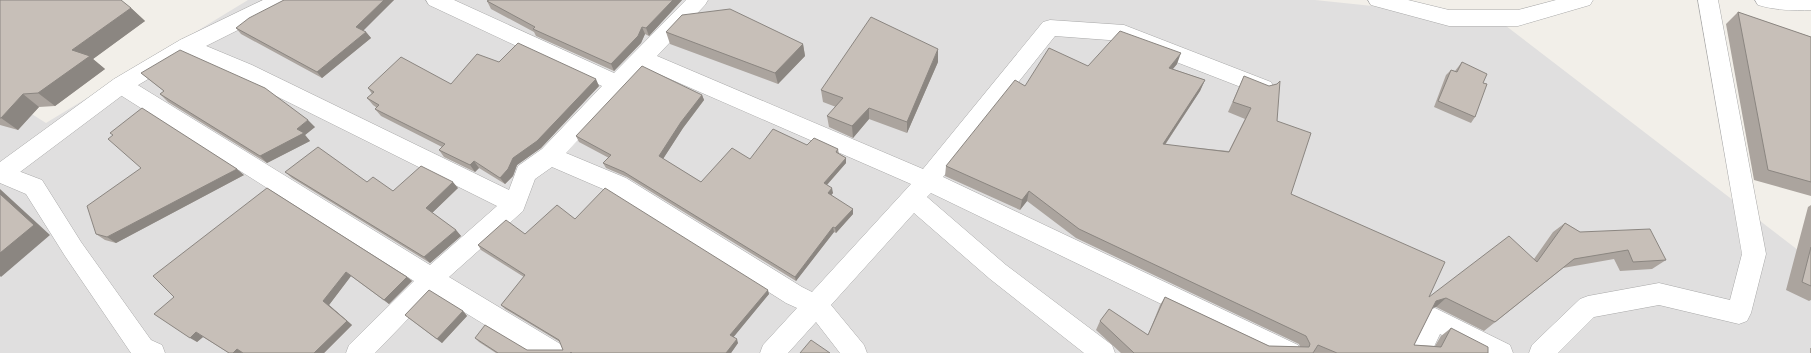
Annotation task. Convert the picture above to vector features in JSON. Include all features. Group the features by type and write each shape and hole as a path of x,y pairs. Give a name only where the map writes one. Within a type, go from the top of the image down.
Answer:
{"street":[{"path":"0,174 121,85 187,46 280,0"},
{"path":"436,0 616,84"},
{"path":"358,353 431,279 515,204 526,172 550,156 616,84 698,0"},
{"path":"1378,0 1449,18 1518,18 1583,0"},
{"path":"1541,353 1588,307 1659,294 1739,313 1754,254 1708,0"},
{"path":"1765,0 1798,3 1811,2"},
{"path":"772,353 913,198 1050,28 1124,33 1264,88"},
{"path":"187,46 245,71 515,204"},
{"path":"642,58 926,180 1289,353"},
{"path":"121,85 431,279 553,353"},
{"path":"550,156 618,185 794,295 817,305 855,353"},
{"path":"0,174 34,188 73,249 143,351"},
{"path":"913,198 998,272 1103,353"},
{"path":"1418,353 1436,319 1501,353"}],"shaded area":[{"path":"248,0 1315,0 1497,19 1811,260 1811,353 0,353 0,94 46,123"}],"building":[{"path":"0,0 121,0 131,8 72,50 90,56 38,93 23,94 0,118"},
{"path":"284,0 384,0 356,27 366,32 317,72 236,28 249,18"},
{"path":"673,0 646,28 642,27 638,36 611,64 533,29 535,27 487,1"},
{"path":"730,9 803,44 775,73 666,32 682,15"},
{"path":"1738,12 1811,37 1811,182 1768,170"},
{"path":"871,17 938,49 907,122 869,108 852,126 827,116 843,98 821,90"},
{"path":"1120,31 1181,53 1169,68 1205,80 1163,144 1229,152 1251,108 1233,102 1244,76 1269,86 1277,84 1280,81 1277,121 1311,133 1291,194 1445,262 1429,297 1509,236 1537,262 1565,223 1580,232 1650,229 1666,260 1633,262 1628,250 1574,259 1495,322 1446,298 1436,301 1414,345 1441,347 1451,328 1488,347 1488,353 1337,353 1318,345 1313,353 1134,353 1100,321 1109,309 1148,335 1165,297 1269,346 1309,347 1310,344 1306,336 1079,229 1029,191 1022,200 946,166 1015,80 1025,86 1049,48 1088,66"},
{"path":"518,43 596,79 537,141 513,158 508,169 500,178 474,161 470,165 439,150 445,144 375,109 379,105 367,98 374,92 368,88 401,57 451,84 477,54 499,62"},
{"path":"180,50 265,88 308,120 297,129 304,133 260,156 160,94 164,91 141,73"},
{"path":"1462,62 1487,74 1483,83 1487,84 1475,117 1438,101 1451,70 1457,72"},
{"path":"642,66 702,95 681,122 659,156 701,182 732,148 750,159 773,129 807,145 814,138 838,149 836,152 846,158 824,183 832,188 828,193 853,209 835,228 833,227 795,277 624,172 603,163 611,155 576,136"},
{"path":"142,108 237,169 107,237 96,234 87,206 141,168 108,139 113,135 110,133"},
{"path":"318,147 367,182 373,177 393,191 421,166 453,182 426,208 456,230 424,257 285,172"},
{"path":"267,188 407,277 384,300 346,272 323,301 347,321 314,353 243,353 237,349 233,353 229,353 196,332 190,338 154,314 174,297 153,276"},
{"path":"605,188 768,290 730,335 737,339 726,353 498,353 475,338 485,325 527,350 563,350 559,340 501,305 525,275 478,245 506,220 525,234 557,205 575,219"},
{"path":"0,194 34,225 0,253"},
{"path":"1811,247 1811,286 1802,282"},
{"path":"429,290 463,311 437,339 405,315"},
{"path":"811,340 830,353 800,353"}]}
